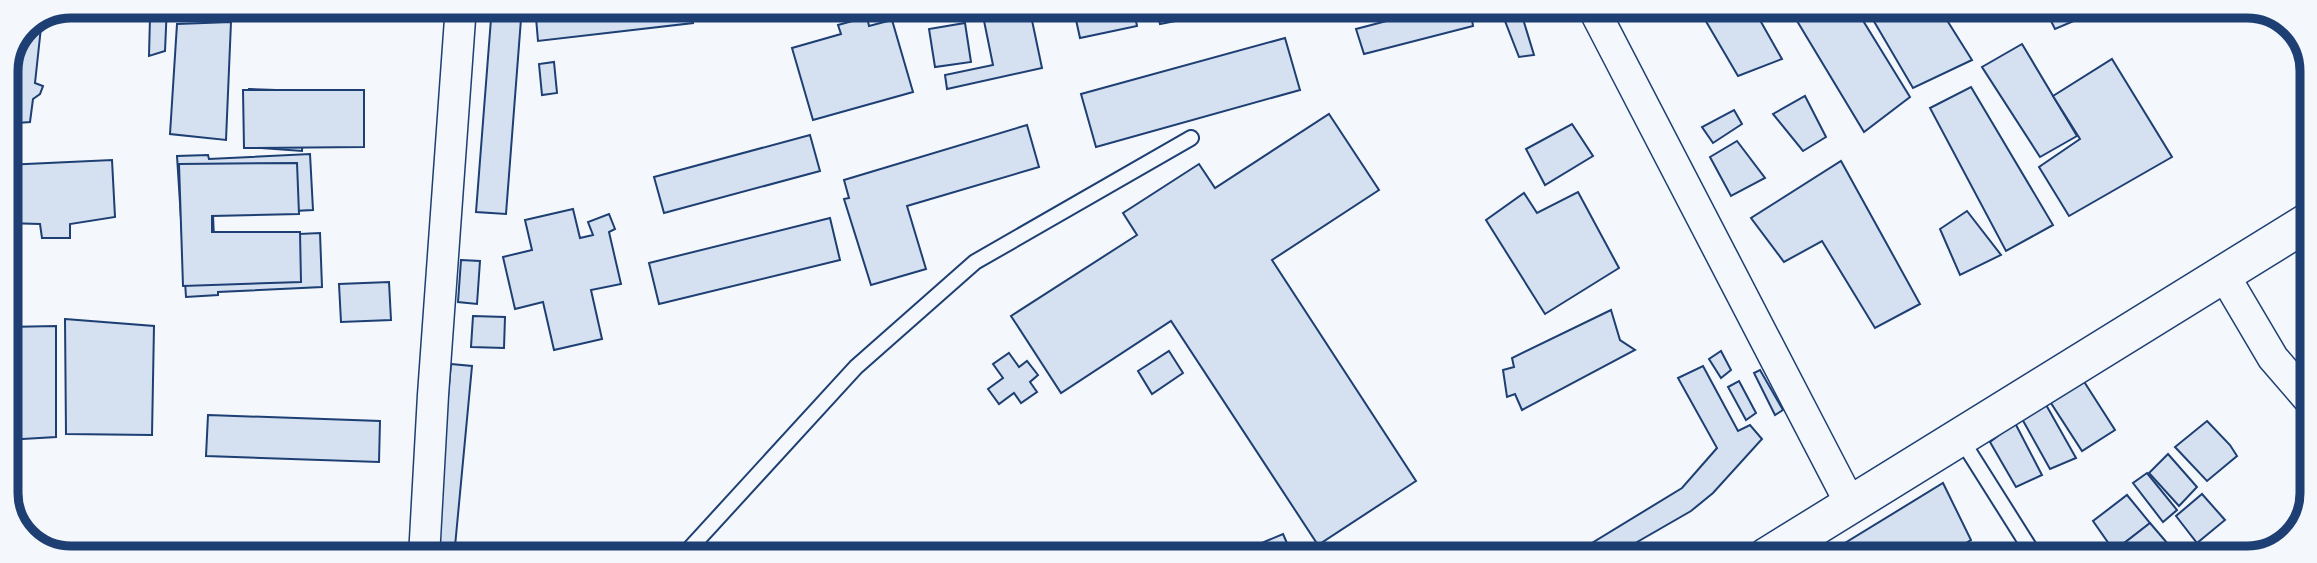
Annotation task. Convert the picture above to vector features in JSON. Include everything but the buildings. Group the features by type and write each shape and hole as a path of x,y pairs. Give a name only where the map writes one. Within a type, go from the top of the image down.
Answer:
{"street":[{"path":"425,546 460,18"},
{"path":"1598,18 1851,505"},
{"path":"1784,546 2299,227"},
{"path":"2224,275 2273,358 2300,389"}],"lane":[{"path":"691,546 856,368 975,262 1191,138"},
{"path":"1960,438 2028,546"}]}
